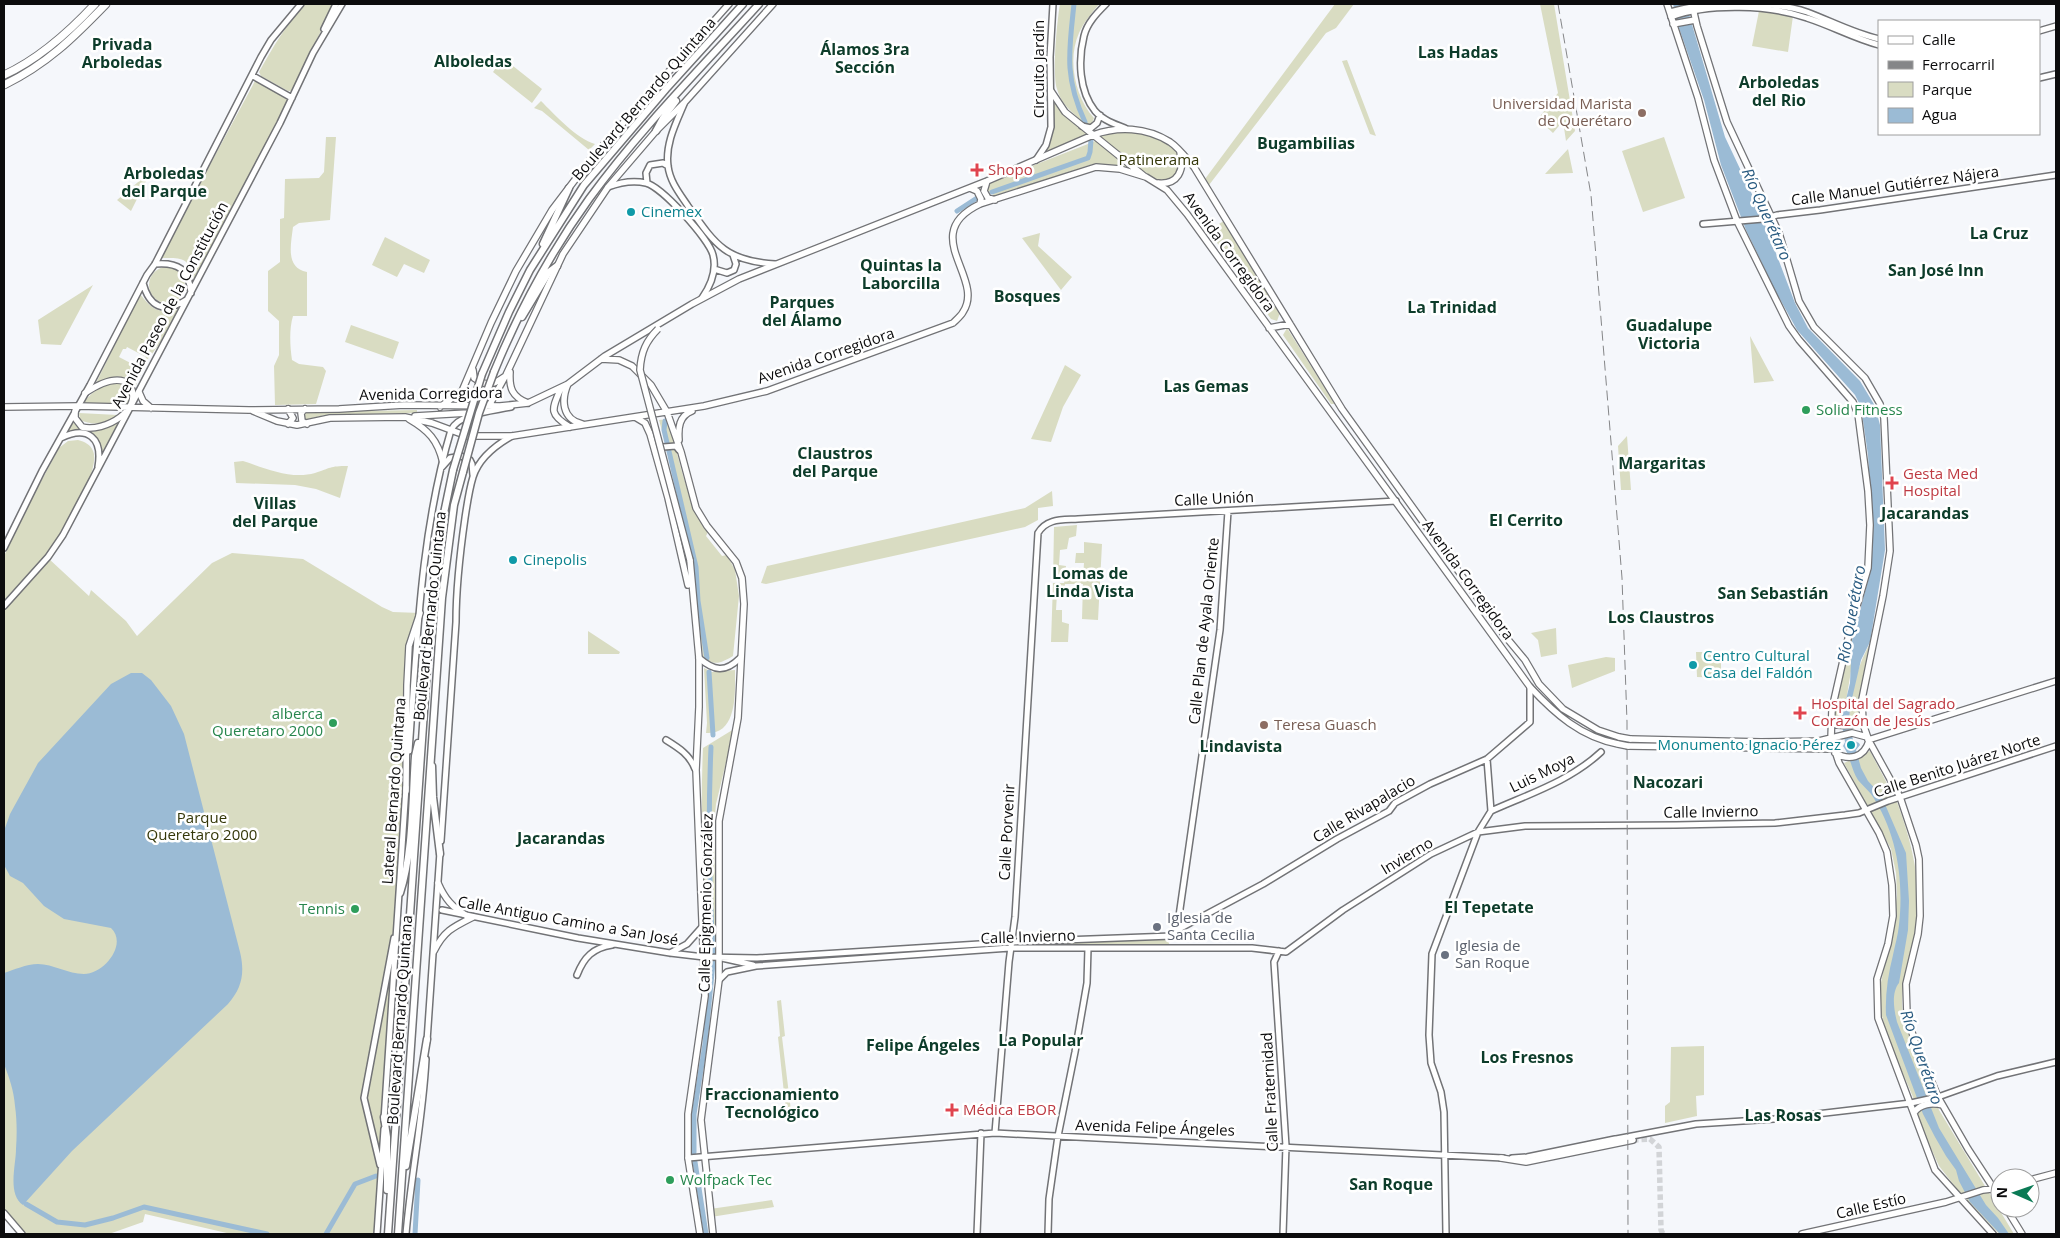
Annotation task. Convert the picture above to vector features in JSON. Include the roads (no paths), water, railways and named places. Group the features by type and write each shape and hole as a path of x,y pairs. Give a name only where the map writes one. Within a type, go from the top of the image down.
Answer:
{"highway":[{"path":"4,74 28,62 58,40 95,4"},
{"path":"4,85 32,70 54,55 106,4"}],"main road":[{"name":"Boulevard Bernardo Quintana","path":"440,407 462,391 491,322 521,260 544,221 599,150 729,4"},
{"name":"Boulevard Bernardo Quintana","path":"385,1171 410,916 431,610 438,542 453,470 482,374 530,270 584,185 666,89 743,4"},
{"name":"Boulevard Bernardo Quintana","path":"398,1234 431,736 444,576 454,505 479,413 504,346 529,294 589,199 632,144 759,4"},
{"name":"Boulevard Bernardo Quintana","path":"486,406 490,404 506,375 557,266 608,187 656,131 684,103 773,4"},
{"path":"1668,4 1698,98 1714,160 1740,221 1789,326 1853,402 1858,414 1868,491 1870,525 1868,568 1850,630 1832,709 1834,751 1879,833 1887,852 1893,899 1888,944 1876,979 1878,1018 1915,1104 1914,1113 1935,1170 1961,1196 1993,1234"},
{"path":"1691,8 1693,20 1727,122 1786,252 1792,281 1799,301 1810,321 1865,378 1880,404 1884,418 1890,551 1862,699 1862,719 1868,739 1900,797 1916,845 1920,874 1920,919 1906,984 1905,1009 1934,1099 1942,1105 1990,1177"},
{"path":"1675,24 1693,20"},
{"path":"656,131 663,118 684,91 685,86"},
{"path":"1051,90 1065,112 1146,177"},
{"name":"Avenida Corregidora","path":"4,406 77,409 131,407 249,410 404,405 440,407 525,404 568,384 601,359 702,298 739,279 970,188 1093,135 1110,129 1126,128 1160,137 1171,142 1209,189 1342,409 1504,636 1525,660 1539,684 1563,709 1598,730 1634,740 1761,742 1834,738"},
{"path":"1156,183 1166,184 1176,180 1180,175 1182,161 1179,150"},
{"name":"Avenida Corregidora","path":"249,410 288,424 307,424 330,418 405,417 432,423 467,436 512,436 704,406 767,392 953,323 964,312 967,302 967,289 954,244 954,228 960,216 967,210 980,204 1096,167 1120,170 1146,177 1167,190 1187,214 1530,687 1549,707 1577,728 1596,738 1634,747 1834,751"},
{"path":"987,181 984,191 988,198 996,200"},
{"path":"530,270 569,188"},
{"path":"970,188 978,191 981,199 980,204"},
{"path":"504,346 549,272 557,266"},
{"path":"1269,328 1290,324"},
{"name":"Calle Epigmenio González","path":"658,329 648,339 640,357 640,370 690,560 699,658 696,770 705,957 705,996 688,1114 688,1158 700,1234"},
{"name":"Calle Epigmenio González","path":"601,359 619,360 632,366 651,385 667,412 681,452 696,508 739,568 744,604 736,735 718,821 719,980 701,1120 713,1234"},
{"path":"474,364 474,378 484,384 494,384 506,375"},
{"path":"510,367 509,385 512,392 525,404"},
{"path":"77,409 75,418 77,423 82,428 90,428 113,422 131,407 134,395 133,390 125,380 112,380 102,383 85,393"},
{"path":"568,384 564,392 565,409 568,416 574,422 585,424"},
{"path":"561,388 553,405 553,412 556,419 570,427"},
{"path":"139,392 143,401 151,408"},
{"path":"405,417 468,413 486,406"},
{"path":"681,452 679,424 686,413 704,406"},
{"path":"277,421 279,409"},
{"path":"288,409 293,418 288,424"},
{"path":"307,409 301,413 300,418 307,424"},
{"path":"405,417 431,434 438,445 442,466"},
{"path":"635,417 645,423 656,454 693,606"},
{"path":"406,791 409,646 420,613"},
{"path":"1515,666 1522,664 1525,660"},
{"path":"1834,738 1848,733 1858,734 1868,739 2056,681"},
{"path":"400,893 404,881 408,851 415,756 423,719"},
{"path":"1833,724 1856,724 1862,719"},
{"path":"431,736 433,797 440,854"},
{"path":"1834,751 1844,757 1858,756 1865,751 1868,739"},
{"path":"438,883 445,898 454,909 470,917"},
{"path":"434,951 441,938 452,928 470,917"},
{"path":"403,1169 427,1039"},
{"path":"1915,1104 1934,1099"},
{"path":"384,1116 387,1137 385,1171 389,1216 388,1234"},
{"name":"Avenida Felipe Ángeles","path":"1501,1158 1526,1162 1633,1140"},
{"path":"2040,1178 2056,1174"},
{"name":"Calle Estío","path":"1802,1234 1946,1202 1961,1196 1990,1189"},
{"path":"2012,1218 2022,1234"}],"street":[{"path":"4,548 37,479 77,409 143,282 155,264 271,40 301,4"},
{"path":"314,53 336,4"},
{"name":"Avenida Paseo de la Constitución","path":"4,606 51,554 63,536 189,297 314,53 342,4"},
{"name":"Circuito Jardín","path":"1036,160 1046,145 1051,128 1051,11 1053,4"},
{"path":"1106,4 1092,20 1084,35 1080,70 1084,88 1094,110 1110,122 1126,128"},
{"path":"1672,14 1691,8 1757,4 1796,9 1844,28 1878,39"},
{"path":"1691,8 1768,9 1795,14 1863,41 1878,45"},
{"path":"2040,31 2056,26"},
{"path":"2040,78 2056,74"},
{"path":"253,76 292,98"},
{"path":"684,103 670,137 668,166 673,184 713,241 733,255 761,263 778,264"},
{"path":"1082,126 1091,128 1097,123 1100,115"},
{"path":"647,183 646,173 650,165 663,162 668,166"},
{"name":"Calle Manuel Gutiérrez Nájera","path":"1703,224 1763,220 1771,216 2056,175"},
{"path":"608,187 629,181 647,183 665,194 689,221 708,245 712,254 714,269 711,281 702,298"},
{"path":"714,269 727,272 734,270 736,264 733,255"},
{"path":"143,282 150,300 156,305 171,307 189,297 190,286 183,270 170,263 155,264"},
{"path":"658,329 669,318"},
{"path":"420,613 430,523 451,430 458,421 466,417 525,404"},
{"path":"61,438 78,432 89,435 94,439 100,452 97,472"},
{"path":"473,476 488,452 512,436"},
{"path":"656,454 659,450 668,446 676,446 681,452"},
{"path":"406,1234 410,1187 424,1103 456,622 457,577 473,476 470,460 461,456 450,458 442,466"},
{"name":"Calle Unión","path":"1038,533 1042,526 1048,522 1396,501"},
{"name":"Calle Plan de Ayala Oriente","path":"1177,930 1220,630 1228,511"},
{"name":"Calle Porvenir","path":"995,1133 1010,948 1015,917 1038,533"},
{"path":"699,658 708,666 718,669 728,668 740,658"},
{"name":"Calle Rivapalacio","path":"1177,930 1263,884 1337,839 1389,811 1395,803 1430,784 1486,759 1530,722 1530,687"},
{"path":"666,740 692,760 696,770"},
{"name":"Calle Benito Juárez Norte","path":"1865,810 2056,746"},
{"name":"Luis Moya","path":"1491,811 1568,777 1589,763 1601,752"},
{"path":"1446,1234 1446,1155 1443,1106 1441,1092 1431,1063 1429,1036 1432,954 1478,832 1491,811 1486,759"},
{"name":"Lateral Bernardo Quintana","path":"384,1116 406,791"},
{"name":"Calle Invierno","path":"1557,825 1676,826 1775,822 1845,815 1865,810"},
{"name":"Invierno","path":"1286,952 1343,910 1431,854 1478,832 1525,826 1557,825"},
{"name":"Calle Antiguo Camino a San José","path":"442,910 470,917 616,944 670,953 719,957"},
{"path":"385,1171 364,1098 398,913"},
{"path":"670,953 687,944 703,926"},
{"path":"1173,947 1172,936 1177,930"},
{"name":"Calle Invierno","path":"719,957 757,958 1011,942 1172,936"},
{"path":"1060,940 1060,948"},
{"path":"577,974 582,962 591,952 604,946 616,944"},
{"name":"Calle Invierno","path":"756,966 1010,948 1266,948 1286,952"},
{"path":"1048,1234 1049,1199 1058,1136 1087,983 1088,948"},
{"name":"Calle Fraternidad","path":"1279,950 1274,962 1286,1146 1283,1234"},
{"path":"719,957 727,961 756,966"},
{"path":"719,980 726,972 756,966"},
{"path":"1934,1099 1997,1076 2056,1062"},
{"name":"Avenida Felipe Ángeles","path":"688,1158 995,1133 1527,1158 1696,1124 1783,1118 1915,1104"},
{"path":"977,1234 982,1133"},
{"path":"377,1234 386,1181"},
{"path":"4,1213 22,1234"}],"water":[{"path":"1673,4 1686,4 1725,137 1759,209 1795,303 1808,328 1860,381 1875,406 1880,425 1885,550 1870,642 1861,660 1850,707 1849,721 1853,740 1860,745 1856,750 1861,768 1868,781 1881,795 1906,853 1909,901 1908,930 1899,983 1894,997 1895,1012 1897,1022 1939,1128 1990,1209 1990,1218 1998,1218 2009,1234 2000,1234 1970,1202 1959,1181 1956,1170 1946,1156 1923,1114 1886,1015 1887,985 1898,932 1900,908 1897,857 1893,840 1880,809 1871,794 1858,780 1843,746 1845,742 1841,720 1850,683 1852,640 1871,569 1873,537 1868,455 1861,407 1855,395 1797,330 1746,230 1721,165 1704,100 1679,28"},
{"path":"131,673 142,673 151,680 171,706 184,734 240,952 241,980 233,998 228,1004 72,1151 23,1205 15,1194 13,1179 16,1122 14,1095 4,1064 4,973 38,964 78,974 92,973 106,964 115,950 117,942 116,935 111,928 64,919 44,906 23,883 10,876 4,865 4,831 10,814 38,763 111,684"}],"waterway":[{"path":"1074,4 1070,50 1071,77 1078,106 1085,122"},
{"path":"992,192 1088,158 1091,140"},
{"path":"957,211 977,198"},
{"path":"665,421 664,430 696,567 698,601 707,658"},
{"path":"709,672 713,735"},
{"path":"711,747 709,850 713,952"},
{"path":"694,1152 694,1114 705,1044 713,963"},
{"path":"695,1162 706,1234"},
{"path":"326,1234 355,1184 376,1176"},
{"path":"415,1234 418,1180"},
{"path":"26,1204 57,1222 85,1225 144,1207 267,1234"}],"tunnel":[{"path":"1633,1140 1650,1139 1659,1147 1661,1230 1663,1234"}],"railway":[{"path":"1558,4 1591,195 1622,578 1627,722 1628,1234"}],"place":[{"name":"Universidad Marista de Querétaro","path":"1642,113"},
{"name":"Shopo","path":"977,170"},
{"name":"Cinemex","path":"631,212"},
{"name":"Solid Fitness","path":"1806,410"},
{"name":"Gesta Med Hospital","path":"1892,483"},
{"name":"Cinepolis","path":"513,560"},
{"name":"Centro Cultural Casa del Faldón","path":"1693,665"},
{"name":"Hospital del Sagrado Corazón de Jesús","path":"1800,713"},
{"name":"alberca Queretaro 2000","path":"333,723"},
{"name":"Teresa Guasch","path":"1264,725"},
{"name":"Monumento Ignacio Pérez","path":"1851,745"},
{"name":"Tennis","path":"355,909"},
{"name":"Iglesia de Santa Cecilia","path":"1157,927"},
{"name":"Iglesia de San Roque","path":"1445,955"},
{"name":"Médica EBOR","path":"952,1110"},
{"name":"Wolfpack Tec","path":"670,1180"}],"district":[{"name":"Las Hadas","path":"1458,52"},
{"name":"Privada Arboledas","path":"122,53"},
{"name":"Álamos 3ra Sección","path":"865,58"},
{"name":"Alboledas","path":"473,61"},
{"name":"Arboledas del Rio","path":"1779,91"},
{"name":"Bugambilias","path":"1306,143"},
{"name":"Arboledas del Parque","path":"164,182"},
{"name":"La Cruz","path":"1999,233"},
{"name":"San José Inn","path":"1936,270"},
{"name":"Quintas la Laborcilla","path":"901,274"},
{"name":"Bosques","path":"1027,296"},
{"name":"La Trinidad","path":"1452,307"},
{"name":"Parques del Álamo","path":"802,311"},
{"name":"Guadalupe Victoria","path":"1669,334"},
{"name":"Las Gemas","path":"1206,386"},
{"name":"Claustros del Parque","path":"835,462"},
{"name":"Margaritas","path":"1662,463"},
{"name":"Villas del Parque","path":"275,512"},
{"name":"Jacarandas","path":"1925,513"},
{"name":"El Cerrito","path":"1526,520"},
{"name":"Lomas de Linda Vista","path":"1090,582"},
{"name":"San Sebastián","path":"1773,593"},
{"name":"Los Claustros","path":"1661,617"},
{"name":"Lindavista","path":"1241,746"},
{"name":"Nacozari","path":"1668,782"},
{"name":"Jacarandas","path":"561,838"},
{"name":"El Tepetate","path":"1489,907"},
{"name":"La Popular","path":"1041,1040"},
{"name":"Felipe Ángeles","path":"923,1045"},
{"name":"Los Fresnos","path":"1527,1057"},
{"name":"Fraccionamiento Tecnológico","path":"772,1103"},
{"name":"Las Rosas","path":"1783,1115"},
{"name":"San Roque","path":"1391,1184"}],"park label":[{"name":"Patinerama","path":"1159,160"},
{"name":"Parque Queretaro 2000","path":"202,826"}],"water label":[{"name":"Río Querétaro","path":"1767,214"},
{"name":"Río Querétaro","path":"1851,614"},
{"name":"Río Querétaro","path":"1922,1057"}]}
